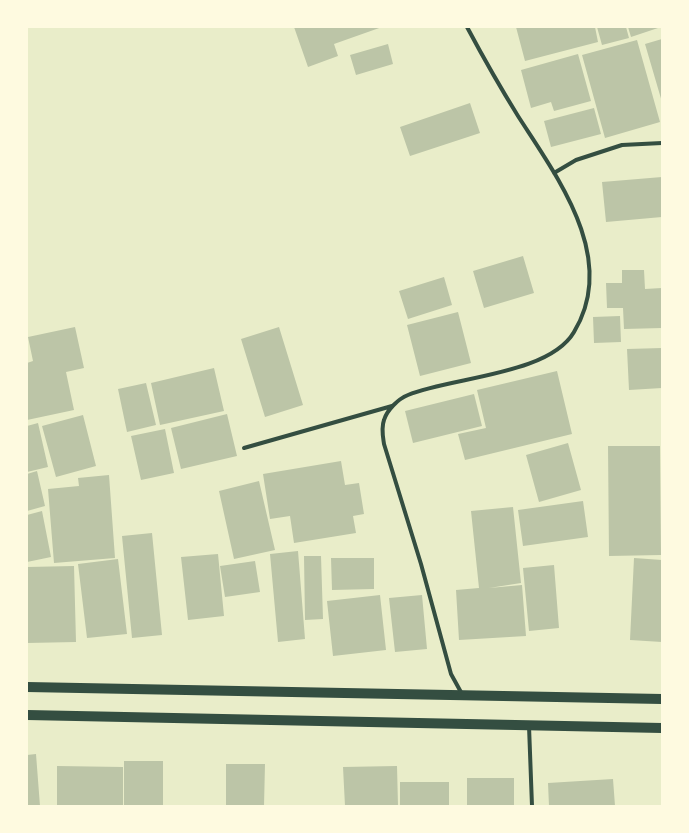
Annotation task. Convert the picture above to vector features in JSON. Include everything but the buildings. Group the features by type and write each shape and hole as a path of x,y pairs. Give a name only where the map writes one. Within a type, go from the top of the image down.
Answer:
{"main road":[{"path":"27,687 662,699"},
{"path":"27,716 662,728"}],"street":[{"path":"463,696 451,674 421,564 384,444 382,426 384,419 393,406 407,395 509,370 546,356 564,346 574,333 586,304 590,284 588,258 578,218 554,172 492,73 467,27"},
{"path":"554,172 576,160 622,145 662,143"},
{"path":"244,448 393,406"},
{"path":"529,726 532,806"}]}
